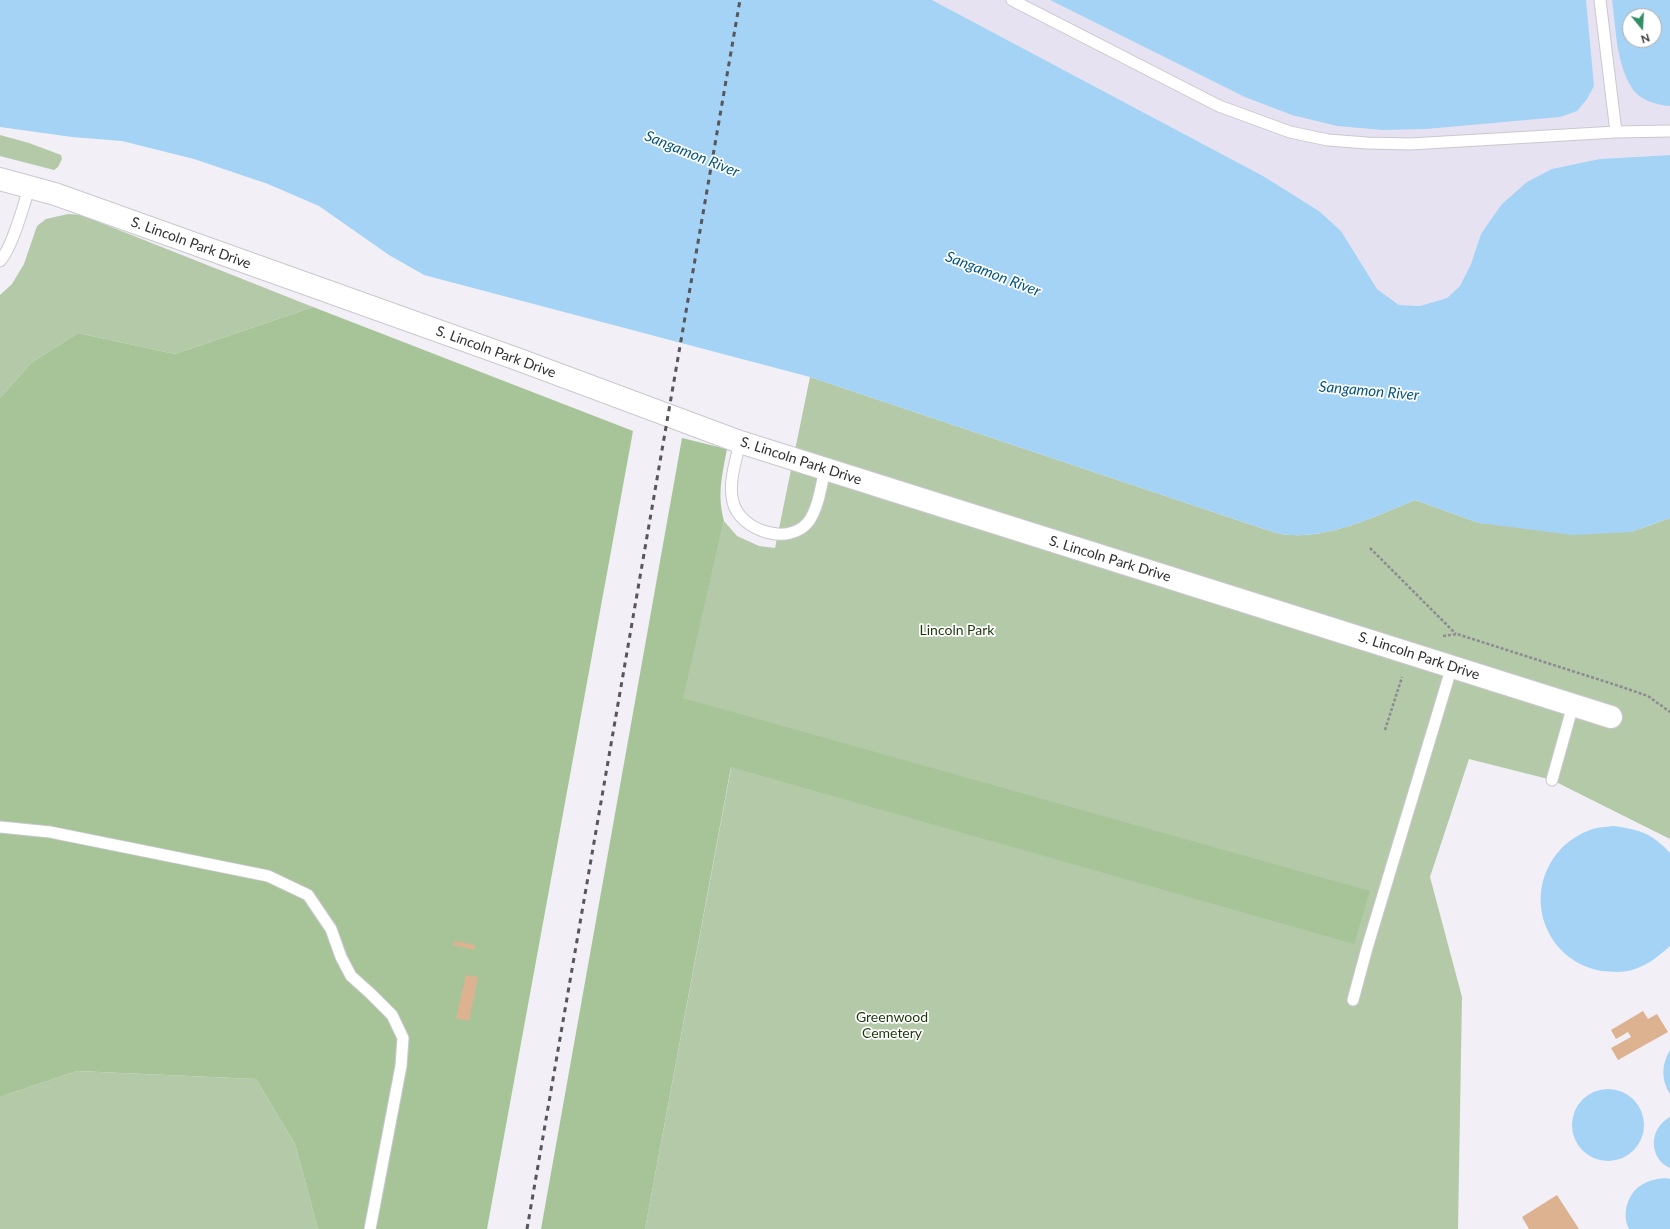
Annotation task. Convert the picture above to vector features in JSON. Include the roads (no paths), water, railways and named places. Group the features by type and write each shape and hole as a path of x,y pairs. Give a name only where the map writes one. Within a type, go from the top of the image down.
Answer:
{"street":[{"name":"S. Lincoln Park Drive","path":"0,179 30,186 517,359 740,442 1611,717"}],"lane":[{"path":"1012,0 1219,106 1290,132 1336,141 1367,144 1410,144 1616,132 1670,131"},
{"path":"1600,0 1616,132"},
{"path":"0,261 4,257 30,186"},
{"path":"740,442 731,489 733,503 738,514 749,525 764,531 785,535 797,532 808,522 816,509 825,469"},
{"path":"1353,1000 1367,948 1452,666"},
{"path":"1552,780 1573,705"},
{"path":"0,827 50,832 268,876 308,895 331,929 341,957 351,976 392,1015 403,1038 401,1066 370,1229"}],"water":[{"name":"Sangamon River","path":"0,0 932,0 1263,176 1319,211 1341,231 1377,289 1399,305 1420,306 1447,298 1460,286 1471,264 1481,234 1501,205 1527,182 1552,169 1600,159 1670,155 1670,518 1631,532 1573,535 1479,523 1415,500 1370,519 1339,529 1307,535 1283,534 1258,527 810,377 424,275 389,255 319,206 268,184 194,159 122,141 72,137 0,127"},
{"path":"1050,0 1586,0 1594,86 1587,99 1577,111 1560,117 1426,129 1383,130 1337,126 1292,115 1245,97"},
{"path":"1612,0 1670,0 1670,106 1644,99 1632,88 1623,68 1616,34"},
{"path":"1614,826 1631,829 1645,834 1657,841 1670,853 1670,946 1645,965 1631,970 1618,972 1602,971 1582,965 1565,954 1553,940 1545,923 1541,905 1542,886 1548,867 1560,850 1570,841 1586,832 1596,828"},
{"path":"1670,1050 1670,1094 1665,1083 1663,1072 1665,1061"},
{"path":"1608,1089 1628,1095 1638,1105 1644,1125 1638,1145 1628,1155 1608,1161 1588,1155 1578,1145 1572,1125 1578,1105 1588,1095"},
{"path":"1670,1117 1670,1168 1658,1157 1654,1143 1658,1128"},
{"path":"1665,1178 1670,1179 1670,1229 1629,1229 1626,1210 1627,1204 1633,1192 1646,1183"}],"railway":[{"path":"527,1229 740,0"}],"park label":[{"name":"Lincoln Park","path":"957,630"},
{"name":"Greenwood Cemetery","path":"892,1026"}]}
